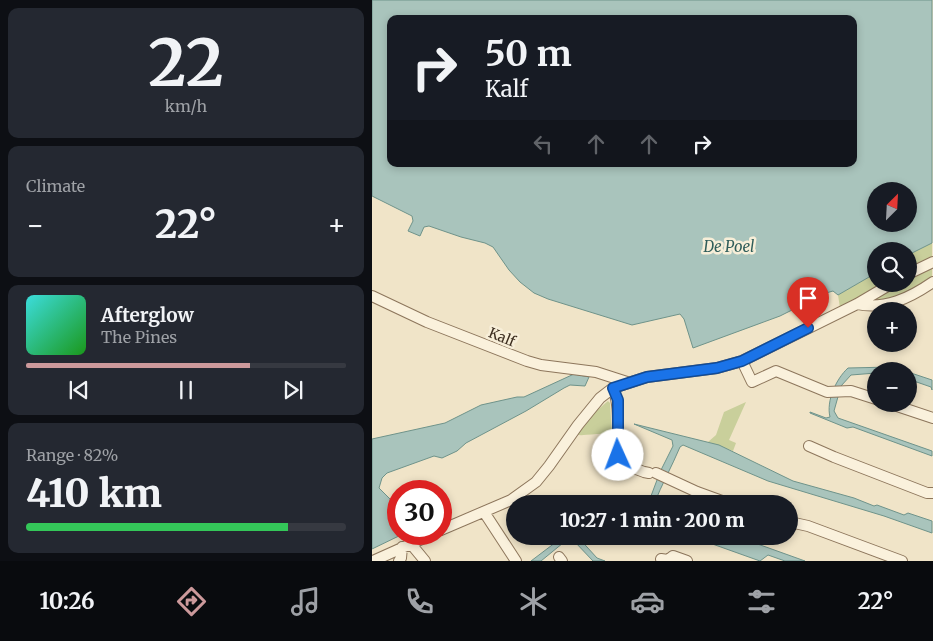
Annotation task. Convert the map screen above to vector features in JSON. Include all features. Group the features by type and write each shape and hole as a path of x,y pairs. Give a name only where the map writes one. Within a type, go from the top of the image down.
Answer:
{"street":[{"path":"917,270 932,262"},
{"path":"857,304 867,306 893,303 914,296 932,282"},
{"path":"452,525 511,500 536,482 600,398 613,388 647,377 717,368 742,361 877,292"},
{"name":"Kalf","path":"372,296 427,322 541,366 596,372 627,382"},
{"path":"742,361 752,382 776,371 827,392 840,391 867,397"},
{"path":"613,388 618,400 617,438 620,463 668,479 705,495"},
{"path":"915,412 932,418"},
{"path":"809,446 927,493 932,493"},
{"path":"484,512 516,561"},
{"path":"798,524 902,561"},
{"path":"373,561 406,546"},
{"path":"399,561 406,546"},
{"path":"406,546 425,561"},
{"path":"661,560 668,560 673,556 687,561"}],"green space":[{"path":"932,243 932,259 917,265 917,250"},
{"path":"932,266 932,278 917,287 917,273"},
{"path":"867,278 867,292 869,292 840,308 838,295"},
{"path":"882,292 907,292 892,298 865,301"},
{"path":"608,401 610,403 612,435 577,435 589,417"},
{"path":"746,402 729,440 736,443 733,451 708,442 716,435 724,412"}],"water":[{"name":"De Poel","path":"372,0 932,0 932,243 917,250 917,242 867,242 867,278 838,295 833,291 826,293 780,316 693,348 684,319 680,314 632,325 548,299 534,293 520,282 493,247 429,226 424,227 420,236 408,231 413,221 412,216 372,196"},
{"path":"848,368 867,368 867,374 851,375 841,386 834,411 838,418 932,451 932,456 853,427 847,428 810,413 826,418 830,417 829,404 833,391"},
{"path":"574,374 589,377 585,386 570,385 564,388 466,443 457,451 442,458 434,456 387,473 382,478 379,488 387,496 387,542 372,549 372,439 445,423 481,405 524,397"},
{"path":"917,375 932,380 932,390 931,387 917,382"},
{"path":"634,424 719,445 793,481 854,498 874,506 877,505 904,515 908,513 932,521 932,533 884,516 768,481 683,445 680,447 658,495 651,495 673,446 672,440"},
{"path":"552,545 561,545 541,561 531,561"},
{"path":"578,545 585,545 597,558 605,561 593,561"},
{"path":"715,545 760,545 805,561 785,561 768,555 760,561"}],"route":[{"path":"618,455 618,400 613,388 647,377 717,368 742,361 808,328"}]}
